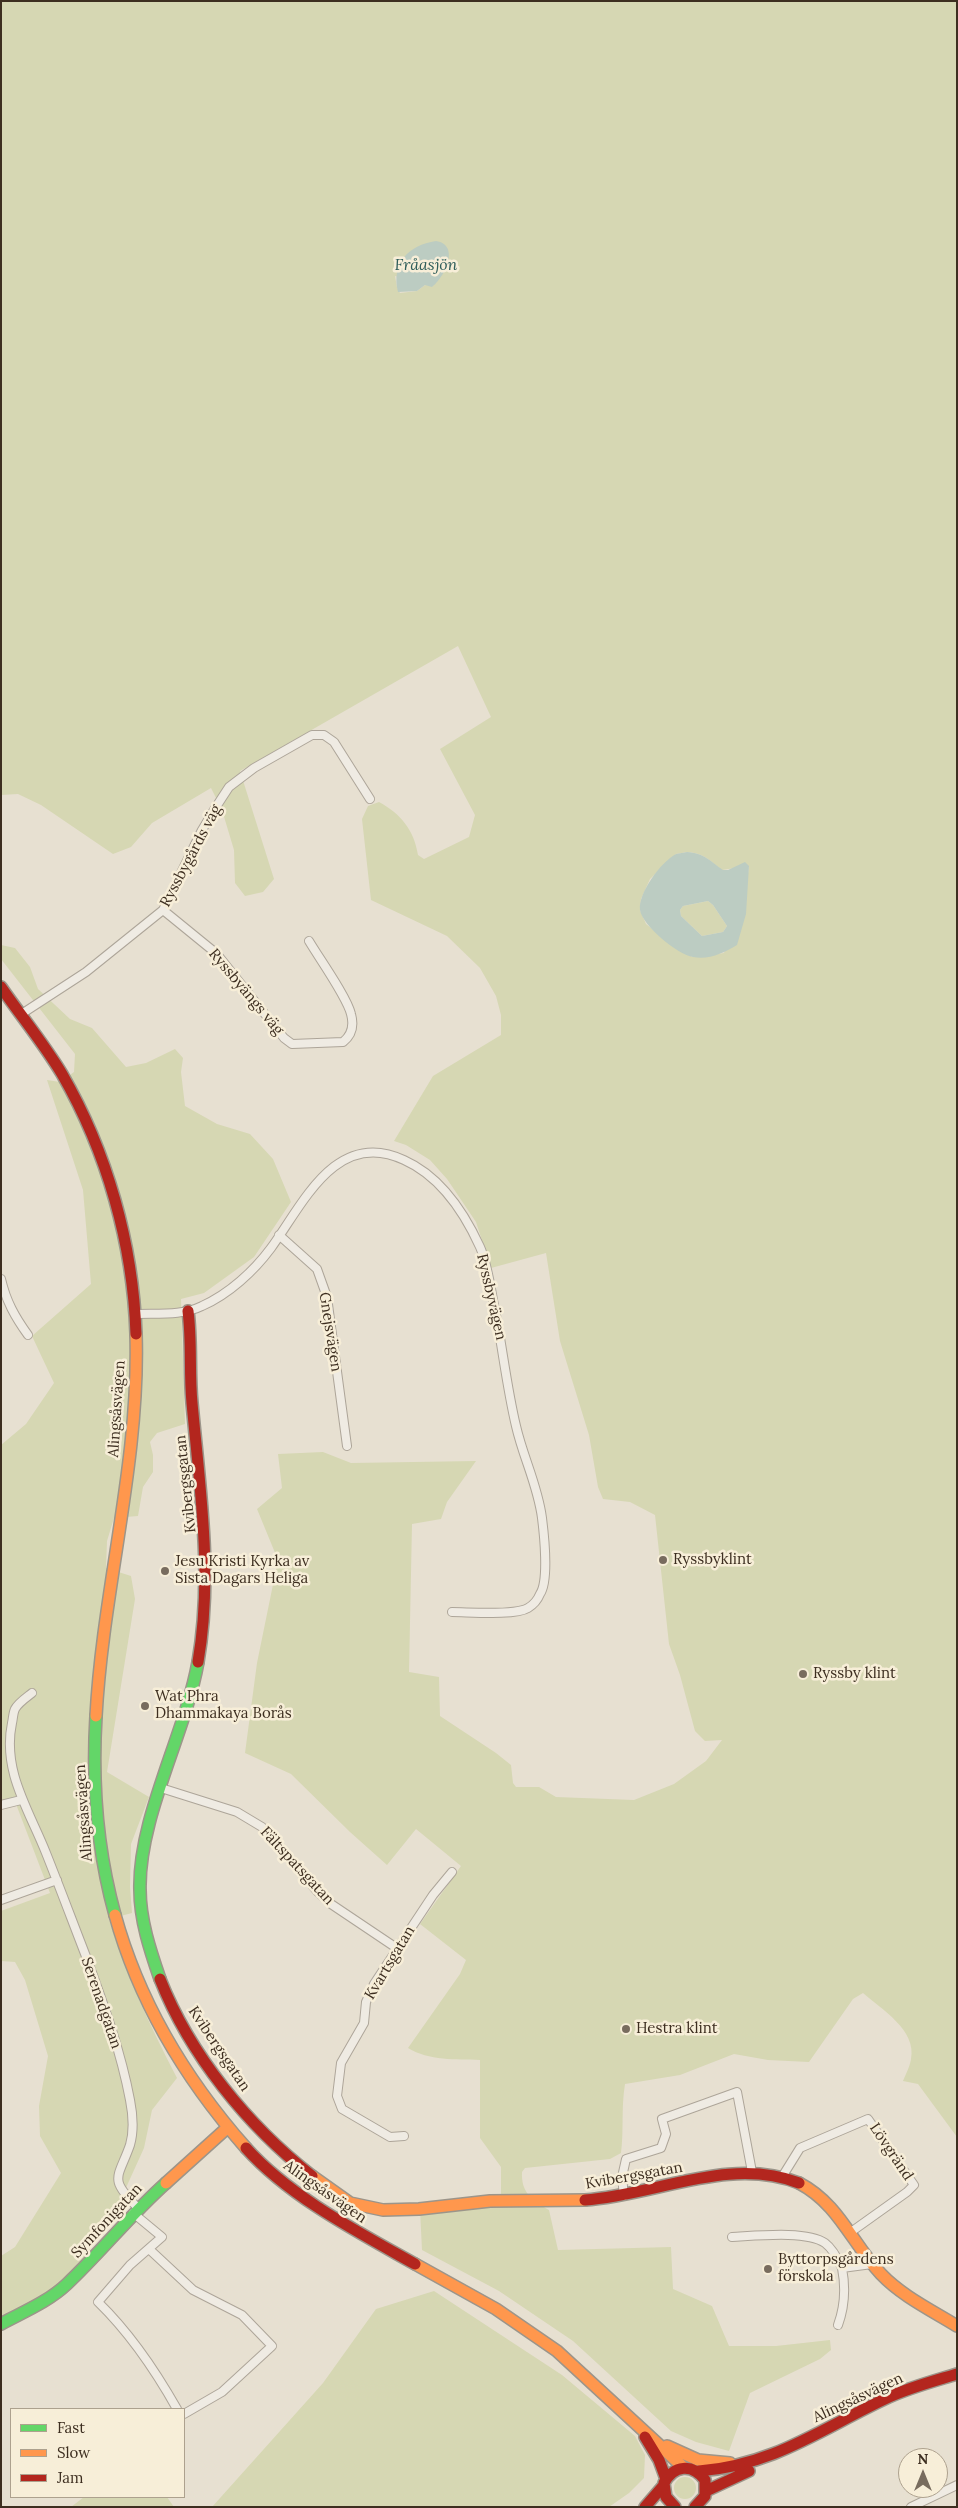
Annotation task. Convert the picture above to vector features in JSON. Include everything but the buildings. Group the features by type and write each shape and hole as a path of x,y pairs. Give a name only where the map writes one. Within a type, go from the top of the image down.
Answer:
{"main road":[{"name":"Alingsåsvägen","path":"1,987 62,1075 96,1150 124,1242 131,1277 135,1314 137,1372 134,1416 108,1592 95,1740 96,1792 101,1848 114,1909 134,1970 161,2028 180,2063 226,2128 278,2178 320,2210 378,2245 479,2300 540,2338 640,2426 683,2467 699,2471 735,2469 774,2455 882,2400 957,2374"},
{"name":"Kvibergsgatan","path":"188,1312 191,1398 206,1531 208,1579 198,1664 143,1842 140,1906 148,1946 155,1966 196,2047 227,2091 290,2158 342,2198 352,2204 374,2209 488,2201 588,2201 624,2196 735,2172 752,2172 782,2177 814,2190 839,2214 872,2264 884,2278 914,2300 957,2326"},
{"name":"Symfonigatan","path":"1,2324 45,2301 76,2276 136,2210 226,2128"},
{"name":"Alingsåsvägen","path":"640,2426 679,2453 698,2460 730,2463 774,2455"},
{"name":"Alingsåsvägen","path":"640,2426 659,2460 665,2482 666,2497 675,2507"},
{"name":"Alingsåsvägen","path":"702,2501 764,2464 774,2455"},
{"path":"644,2507 672,2471 683,2467"},
{"path":"699,2471 705,2480 702,2501"}],"street":[{"name":"Ryssbygårds väg","path":"20,1015 86,972 163,910 202,830 230,787 254,768 312,736 324,736 334,742 370,799"},
{"name":"Ryssbyängs väg","path":"163,910 217,954 284,1038 292,1044 343,1042 352,1031 351,1012 309,941"},
{"name":"Ryssbyvägen","path":"135,1314 188,1312 202,1306 243,1279 258,1263 320,1178 333,1166 356,1155 384,1153 403,1159 422,1169 436,1182 450,1197 481,1250 498,1326 515,1424 538,1497 542,1517 544,1550 544,1587 529,1607 517,1611 452,1612"},
{"name":"Gnejsvägen","path":"279,1235 317,1269 327,1297 347,1446"},
{"path":"1,1279 5,1296 14,1316 28,1335"},
{"name":"Serenadgatan","path":"32,1693 16,1708 10,1734 11,1765 21,1800 39,1836 57,1880 110,2021 131,2101 133,2127 130,2144 119,2167 117,2177 136,2210"},
{"name":"Fältspatsgatan","path":"161,1788 237,1812 262,1827 324,1897 398,1948"},
{"path":"1,1805 21,1800"},
{"name":"Kvartsgatan","path":"404,2136 390,2137 342,2109 337,2096 341,2063 364,2023 366,2002 374,1984 433,1895 452,1872"},
{"path":"1,1900 57,1880"},
{"path":"624,2196 622,2177 626,2159 661,2148 666,2134 662,2119 737,2092 752,2172"},
{"name":"Lövgränd","path":"782,2177 800,2148 868,2119 914,2184 907,2192 851,2232"},
{"path":"136,2210 162,2237 130,2265 98,2302 121,2324 137,2345 176,2408"},
{"path":"732,2237 805,2236 824,2242 836,2255 842,2268 845,2286 844,2310 838,2325"},
{"path":"149,2249 193,2290 242,2315 272,2346 222,2392 185,2413"},
{"path":"842,2268 872,2264"},
{"path":"911,2507 957,2485"}],"green space":[{"path":"1,1 957,1 957,2137 918,2084 903,2081 911,2059 909,2039 888,2013 863,1993 853,1999 809,2062 768,2060 734,2054 680,2075 625,2084 621,2153 610,2159 525,2168 522,2172 523,2185 526,2191 537,2203 549,2210 558,2250 671,2247 673,2289 712,2306 729,2346 776,2346 830,2340 831,2350 820,2359 750,2393 729,2451 696,2442 671,2431 573,2341 499,2291 422,2250 420,2209 501,2202 501,2167 480,2138 480,2060 434,2057 408,2048 460,1974 466,1960 420,1924 461,1866 416,1829 387,1865 350,1832 291,1774 245,1753 257,1663 278,1560 257,1509 282,1488 278,1454 323,1452 351,1463 476,1461 447,1502 441,1519 412,1524 409,1672 439,1677 440,1716 511,1765 513,1783 516,1787 539,1787 556,1797 634,1800 674,1784 706,1761 722,1740 705,1741 695,1731 680,1675 669,1644 655,1515 630,1502 603,1499 598,1487 589,1435 560,1341 546,1253 491,1268 476,1222 447,1179 430,1160 406,1145 394,1141 433,1076 501,1035 501,1015 496,996 480,968 447,936 371,900 362,819 368,806 379,802 387,807 400,817 410,830 418,855 424,859 469,837 475,815 440,749 491,717 458,646 240,771 274,879 263,892 245,896 235,883 234,850 222,810 211,788 152,823 131,847 113,854 41,805 18,794 1,795","holes":["395,276 432,287 425,285 417,291 400,293","687,852 702,856 722,870 749,866 746,888 724,953 693,957 682,952 646,924 640,910 641,899 650,879 676,854"]},
{"path":"708,901 713,905 727,926 723,932 702,936 681,916 680,910 683,906"},
{"path":"1,945 15,948 30,967 38,989 70,1019 92,1028 126,1067 146,1063 175,1049 183,1058 181,1072 185,1106 217,1124 250,1134 273,1159 291,1202 254,1257 204,1293 181,1299 185,1424 157,1433 150,1442 153,1455 153,1472 143,1487 138,1516 114,1518 107,1541 106,1568 131,1576 135,1599 107,1772 149,1797 131,1844 130,1887 132,1913 109,1919 139,2000 177,2078 152,2110 144,2148 115,2212 76,2269 58,2286 29,2305 1,2318 1,2256 15,2247 61,2173 40,2136 39,2106 48,2056 25,1980 15,1962 1,1961 1,1911 50,1893 16,1804 1,1808 1,1445 26,1424 54,1383 32,1336 91,1284 83,1190 47,1080 60,1082 74,1072 75,1054 1,959"},
{"path":"434,2291 562,2375 635,2436 645,2455 644,2478 629,2493 609,2507 212,2507 323,2383 376,2309"},
{"path":"685,2477 693,2480 696,2488 693,2496 685,2499 677,2496 674,2488 677,2480"},
{"path":"83,2498 168,2498 174,2507 71,2507"}],"water":[{"name":"Fråasjön","path":"436,241 448,249 449,255 445,270 437,283 432,287 425,285 417,291 398,292 397,273 404,257 417,247"},
{"path":"687,852 702,856 723,870 728,870 745,862 749,866 746,914 737,945 711,957 693,957 679,951 654,931 642,916 640,910 643,895 657,871 676,854","holes":["708,901 713,905 727,926 723,932 702,936 681,916 680,910 683,906"]}],"traffic: fast":[{"path":"160,1979 149,1946 140,1901 141,1863 154,1805 192,1690 198,1662"},
{"path":"96,1716 97,1816 104,1866 115,1915"},
{"path":"1,2324 60,2290 80,2272 166,2183"}],"traffic: slow":[{"path":"96,1716 106,1620 132,1430 136,1382 136,1334"},
{"path":"115,1915 137,1979 167,2039 204,2095 246,2148"},
{"path":"166,2183 227,2128"},
{"path":"312,2176 350,2203 383,2210 419,2209 490,2201 585,2200"},
{"path":"799,2183 813,2192 835,2213 871,2262 889,2282 917,2302 957,2326"},
{"path":"415,2264 496,2309 557,2351 683,2467"},
{"path":"667,2446 698,2460 730,2463"}],"traffic: jam":[{"path":"1,987 62,1074 92,1135 115,1200 123,1233 130,1266 136,1334"},
{"path":"188,1311 191,1391 204,1532 205,1565 205,1597 198,1662"},
{"path":"160,1979 187,2035 223,2087 265,2135 312,2176"},
{"path":"246,2148 264,2166 304,2198 348,2226 415,2264"},
{"path":"585,2200 612,2197 719,2175 773,2176 799,2183"},
{"path":"699,2471 726,2467 775,2453 889,2397 957,2374"},
{"path":"645,2437 659,2460 666,2479"},
{"path":"675,2507 666,2497 664,2483 673,2473 683,2468 695,2471 705,2480 705,2496 695,2507"},
{"path":"706,2491 749,2471"},
{"path":"645,2507 664,2485"}],"place":[{"name":"Ryssbyklint","path":"663,1560"},
{"name":"Jesu Kristi Kyrka av Sista Dagars Heliga","path":"165,1571"},
{"name":"Ryssby klint","path":"803,1674"},
{"name":"Wat Phra Dhammakaya Borås","path":"145,1706"},
{"name":"Hestra klint","path":"626,2029"},
{"name":"Byttorpsgårdens förskola","path":"768,2269"}]}
